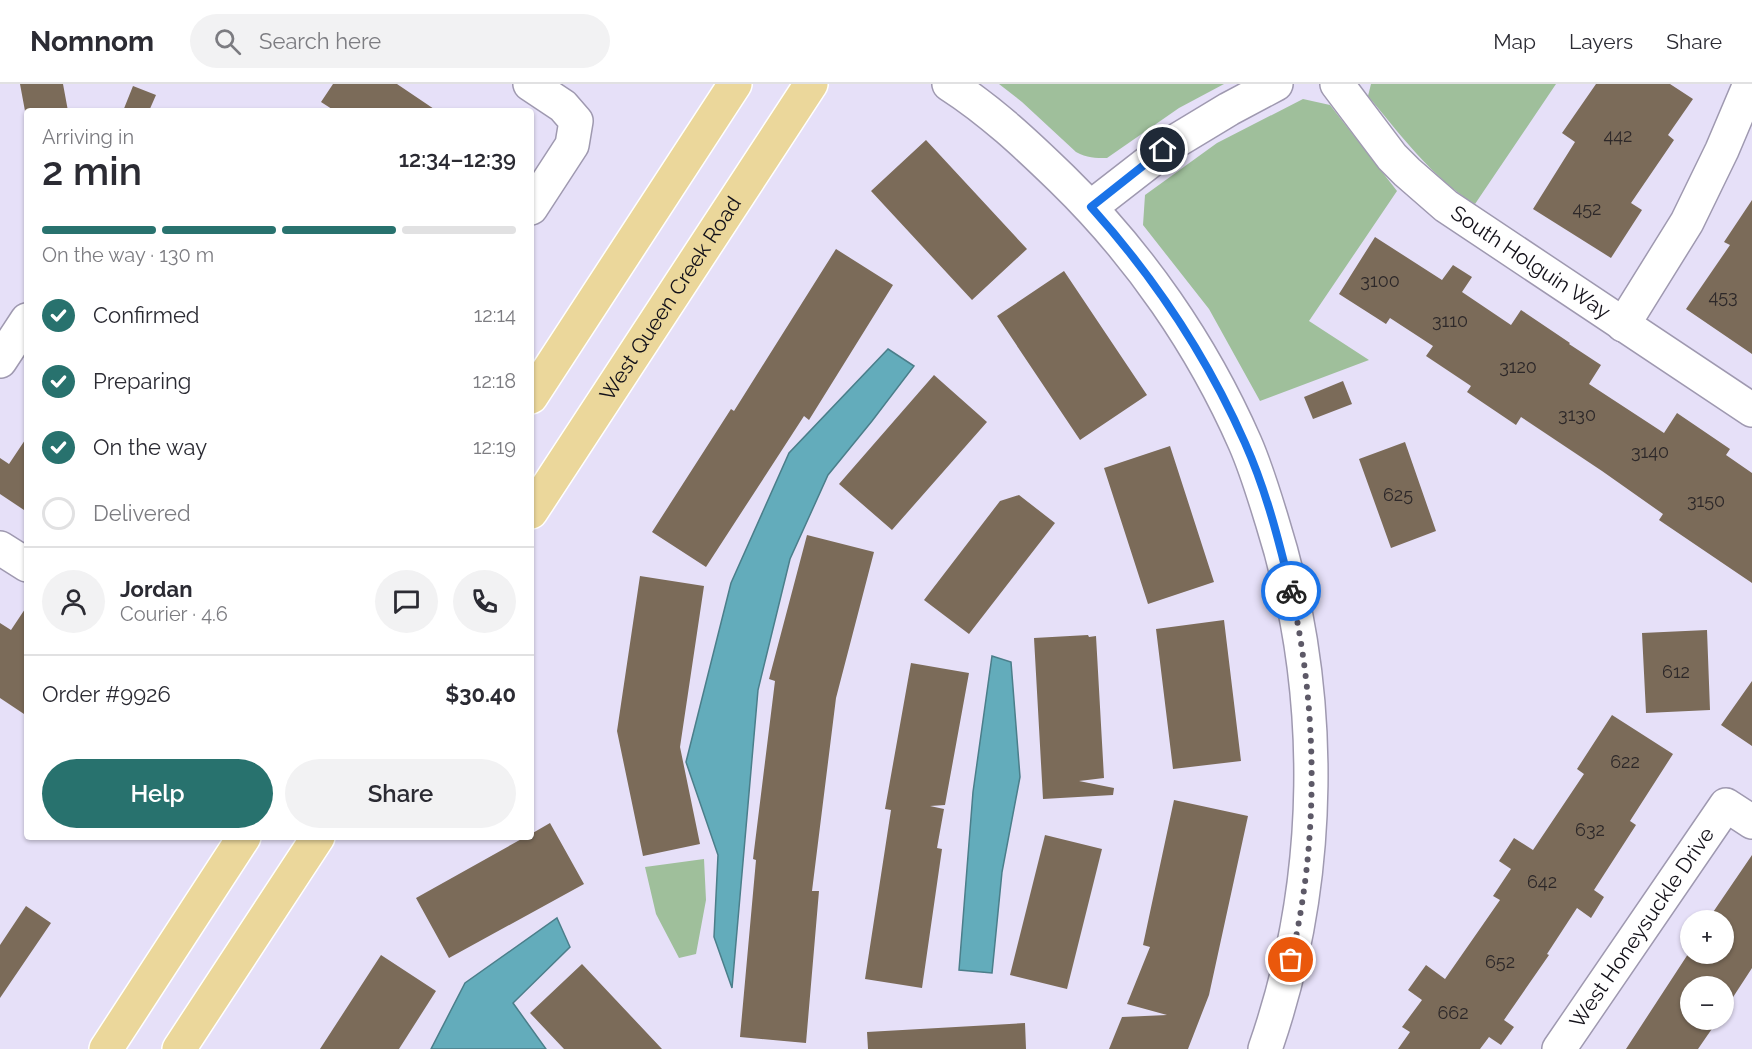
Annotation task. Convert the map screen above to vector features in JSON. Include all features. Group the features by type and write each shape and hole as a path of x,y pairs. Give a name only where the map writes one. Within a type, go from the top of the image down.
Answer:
{"main road":[{"path":"534,392 735,84"},
{"name":"West Queen Creek Road","path":"534,507 811,84"},
{"path":"106,1049 242,840"},
{"path":"179,1049 316,840"}],"street":[{"path":"530,84 563,106 576,121 572,145 534,203"},
{"path":"949,84 989,113 1024,143 1116,234 1196,348 1236,424 1261,484 1281,549 1294,606 1311,745 1309,837 1305,885 1296,941 1282,1000 1265,1049"},
{"path":"1091,207 1176,141 1276,84"},
{"name":"South Holguin Way","path":"1337,84 1376,137 1407,172 1446,206 1752,410"},
{"path":"1623,325 1687,222 1722,150 1750,84"},
{"path":"0,361 24,325"},
{"path":"0,548 24,563"},
{"name":"West Honeysuckle Drive","path":"1559,1049 1739,814"}],"green space":[{"path":"999,84 1224,84 1179,108 1107,158 1091,157 1076,152"},
{"path":"1371,84 1556,84 1475,204 1445,182 1405,140 1368,96"},
{"path":"1303,99 1330,105 1397,191 1309,321 1369,360 1260,401 1209,309 1143,225 1145,195 1217,143"},
{"path":"704,859 706,900 696,954 679,958 656,914 645,867"}],"water":[{"path":"888,349 914,366 828,475 790,559 758,690 732,988 714,937 718,855 686,762 731,583 789,453"},
{"path":"992,656 1011,662 1020,777 1002,872 992,973 959,970 973,792"},
{"path":"557,918 570,947 513,1003 546,1049 431,1049 465,983"}],"building":[{"path":"20,84 63,84 67,108 24,108"},
{"path":"333,84 397,84 433,108 330,108 321,102"},
{"path":"1596,84 1670,84 1693,99 1668,135 1674,140 1631,203 1642,210 1611,258 1533,209 1575,142 1562,133"},
{"path":"133,86 156,95 150,108 124,108"},
{"path":"926,140 1027,249 972,300 871,191"},
{"path":"1752,200 1752,354 1686,309 1730,245 1724,242"},
{"path":"1375,237 1442,280 1453,265 1472,277 1462,292 1511,325 1521,310 1570,343 1601,365 1589,384 1664,433 1677,413 1730,449 1726,455 1752,473 1752,583 1659,520 1663,514 1602,471 1521,417 1516,425 1467,392 1471,386 1426,356 1433,346 1390,318 1386,324 1339,294"},
{"path":"836,249 893,285 809,420 804,416 706,567 652,532 731,409 734,411"},
{"path":"1064,271 1147,395 1080,440 997,316"},
{"path":"934,375 987,422 892,530 839,484"},
{"path":"1343,381 1352,404 1313,419 1304,397"},
{"path":"24,442 24,510 0,494 0,458 9,464"},
{"path":"1405,442 1436,531 1391,548 1359,459"},
{"path":"1170,446 1214,582 1148,604 1104,468"},
{"path":"1019,495 1055,523 969,634 924,600 1000,501"},
{"path":"807,535 874,552 836,698 812,891 819,891 806,1043 740,1037 756,860 753,859 775,681 769,679"},
{"path":"640,576 704,586 680,747 700,844 643,856 617,731"},
{"path":"24,610 24,714 0,698 0,623 11,630"},
{"path":"1224,620 1241,761 1173,769 1156,629"},
{"path":"1707,630 1710,710 1646,713 1642,633"},
{"path":"1088,635 1089,637 1096,636 1104,778 1079,781 1114,788 1113,795 1043,799 1034,638"},
{"path":"911,663 969,673 945,805 930,806 944,809 937,848 942,849 922,988 865,979 891,810 885,809"},
{"path":"1752,681 1752,746 1721,725"},
{"path":"1612,715 1673,754 1630,821 1636,825 1594,890 1604,897 1591,918 1577,908 1547,954 1549,955 1504,1020 1514,1027 1501,1045 1489,1037 1480,1049 1398,1049 1410,1032 1402,1027 1422,1000 1408,990 1426,965 1445,979 1500,900 1493,896 1511,869 1499,861 1514,838 1533,850 1584,774 1577,769"},
{"path":"1174,800 1248,816 1209,995 1188,1049 1109,1049 1122,1017 1167,1015 1127,1004 1150,947 1143,945"},
{"path":"550,823 584,884 449,958 416,898 520,840 534,840 534,832"},
{"path":"1045,835 1102,849 1067,989 1010,975"},
{"path":"1752,855 1752,968 1734,996 1734,976 1680,976 1680,1030 1711,1030 1698,1049 1626,1049 1682,964 1734,964 1734,910 1714,910"},
{"path":"26,906 51,923 0,998 0,945"},
{"path":"381,955 436,991 399,1049 320,1049"},
{"path":"582,964 662,1049 564,1049 530,1013"},
{"path":"1025,1023 1026,1049 868,1049 867,1032"}],"way so far":[{"path":"1291,591 1307,699 1311,745 1311,796 1305,885 1291,960"}],"route":[{"path":"1163,150 1091,207 1116,234 1176,317 1196,348 1222,397 1245,442 1261,484 1291,591"}]}
